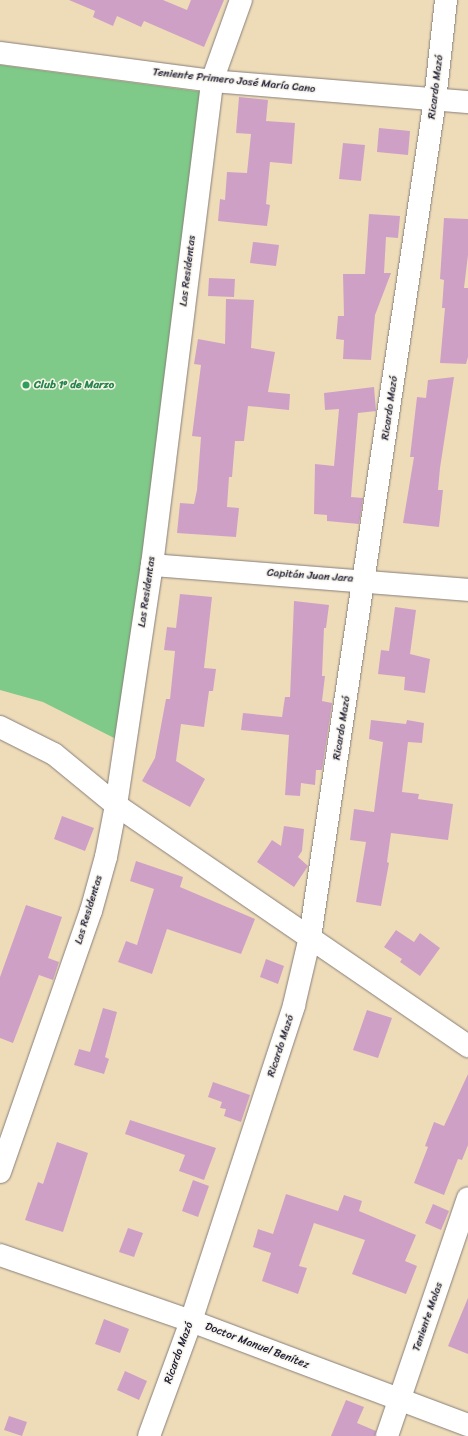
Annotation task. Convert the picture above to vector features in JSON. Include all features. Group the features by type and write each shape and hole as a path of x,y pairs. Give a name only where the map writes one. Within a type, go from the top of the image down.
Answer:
{"street":[{"name":"Las Residentas","path":"0,1172 90,911 116,805 152,565 212,81 241,0"},
{"name":"Ricardo Mazó","path":"149,1436 191,1321 294,1005 310,938 435,100 446,0"},
{"name":"Teniente Primero José María Cano","path":"0,53 212,81 468,102"},
{"name":"Capitán Juan Jara","path":"152,565 364,580 468,590"},
{"path":"0,727 54,754 116,805 468,1046"},
{"name":"Teniente Molas","path":"387,1436 468,1198"},
{"name":"Doctor Manuel Benítez","path":"0,1255 191,1321 468,1425"}],"green space":[{"path":"0,65 203,92 120,741 43,702 0,690"}],"building":[{"path":"69,0 163,0 187,10 191,0 224,0 204,47 144,21 141,27 117,16 113,26 93,17 95,11"},
{"path":"239,97 268,100 266,121 295,123 292,164 270,162 266,204 270,205 267,226 218,221 220,199 225,200 227,172 247,173 251,134 236,133"},
{"path":"379,128 410,131 408,155 377,152"},
{"path":"343,143 365,145 361,181 339,179"},
{"path":"369,214 400,216 398,238 386,237 384,273 391,273 375,315 371,360 343,359 344,340 336,339 338,316 344,316 343,274 365,274"},
{"path":"444,218 468,219 468,255 464,288 468,288 468,357 466,364 440,363 445,308 442,308 444,280 440,279"},
{"path":"253,242 279,245 276,266 250,263"},
{"path":"209,278 235,279 234,297 208,296"},
{"path":"226,299 254,300 251,348 275,352 268,392 290,394 289,410 248,406 244,441 235,441 232,477 229,477 227,507 239,508 236,537 177,533 180,503 194,504 197,490 201,437 192,436 201,365 194,364 198,339 225,344"},
{"path":"454,377 440,468 438,490 443,490 439,527 403,523 414,457 410,457 417,397 426,398 428,380"},
{"path":"374,387 376,411 358,413 351,497 363,498 359,524 327,521 327,515 314,514 315,464 334,466 339,409 325,410 324,393"},
{"path":"180,594 212,597 204,668 216,669 213,691 209,691 204,727 181,724 176,761 205,779 190,807 142,781 155,758 166,699 170,699 175,651 164,650 167,627 176,628"},
{"path":"294,601 329,605 326,628 324,628 322,676 325,676 322,701 332,703 322,770 316,770 315,785 301,783 300,796 285,795 289,735 241,730 243,713 282,717 285,697 290,697"},
{"path":"395,607 416,610 410,654 430,659 425,693 404,690 405,677 378,674 381,650 389,651"},
{"path":"371,720 406,724 407,720 424,723 422,743 408,742 402,792 419,794 418,799 453,804 448,840 391,833 387,862 389,863 381,906 356,902 366,842 350,840 354,809 374,812 383,742 369,739"},
{"path":"62,816 94,828 85,851 54,839"},
{"path":"284,826 304,829 302,851 298,857 308,866 294,887 257,862 272,840 281,846"},
{"path":"136,861 183,877 180,887 255,919 241,954 167,929 152,974 118,962 126,941 137,945 154,889 130,881"},
{"path":"26,905 62,917 48,958 59,962 53,980 39,975 13,1043 0,1038 0,977"},
{"path":"396,930 414,942 420,933 440,948 420,976 400,962 402,959 384,947"},
{"path":"266,959 284,966 278,984 260,977"},
{"path":"103,1008 117,1012 105,1057 109,1059 104,1074 74,1065 79,1049 90,1052"},
{"path":"367,1010 392,1018 378,1058 353,1050"},
{"path":"468,1074 468,1145 462,1160 458,1159 444,1195 414,1183 428,1147 425,1146 434,1122 444,1126"},
{"path":"213,1082 250,1095 241,1122 224,1116 226,1109 220,1108 222,1102 208,1097"},
{"path":"130,1120 216,1148 204,1180 179,1171 185,1155 125,1134"},
{"path":"57,1142 88,1153 63,1232 25,1220 38,1182 43,1184"},
{"path":"193,1180 209,1186 198,1217 182,1211"},
{"path":"286,1194 338,1211 344,1195 362,1201 359,1211 416,1235 405,1261 417,1266 406,1294 352,1274 365,1240 314,1223 299,1266 307,1268 298,1294 262,1281 271,1253 253,1247 258,1229 273,1234"},
{"path":"433,1204 449,1211 441,1230 425,1223"},
{"path":"128,1228 143,1233 134,1257 119,1252"},
{"path":"468,1298 468,1354 448,1346"},
{"path":"104,1319 129,1329 120,1353 95,1344"},
{"path":"125,1371 147,1381 139,1400 117,1390"},
{"path":"346,1400 364,1407 357,1423 376,1431 375,1436 331,1436"},
{"path":"9,1416 27,1422 22,1436 4,1430"}],"place":[{"name":"Club 1º de Marzo","path":"26,385"}]}
